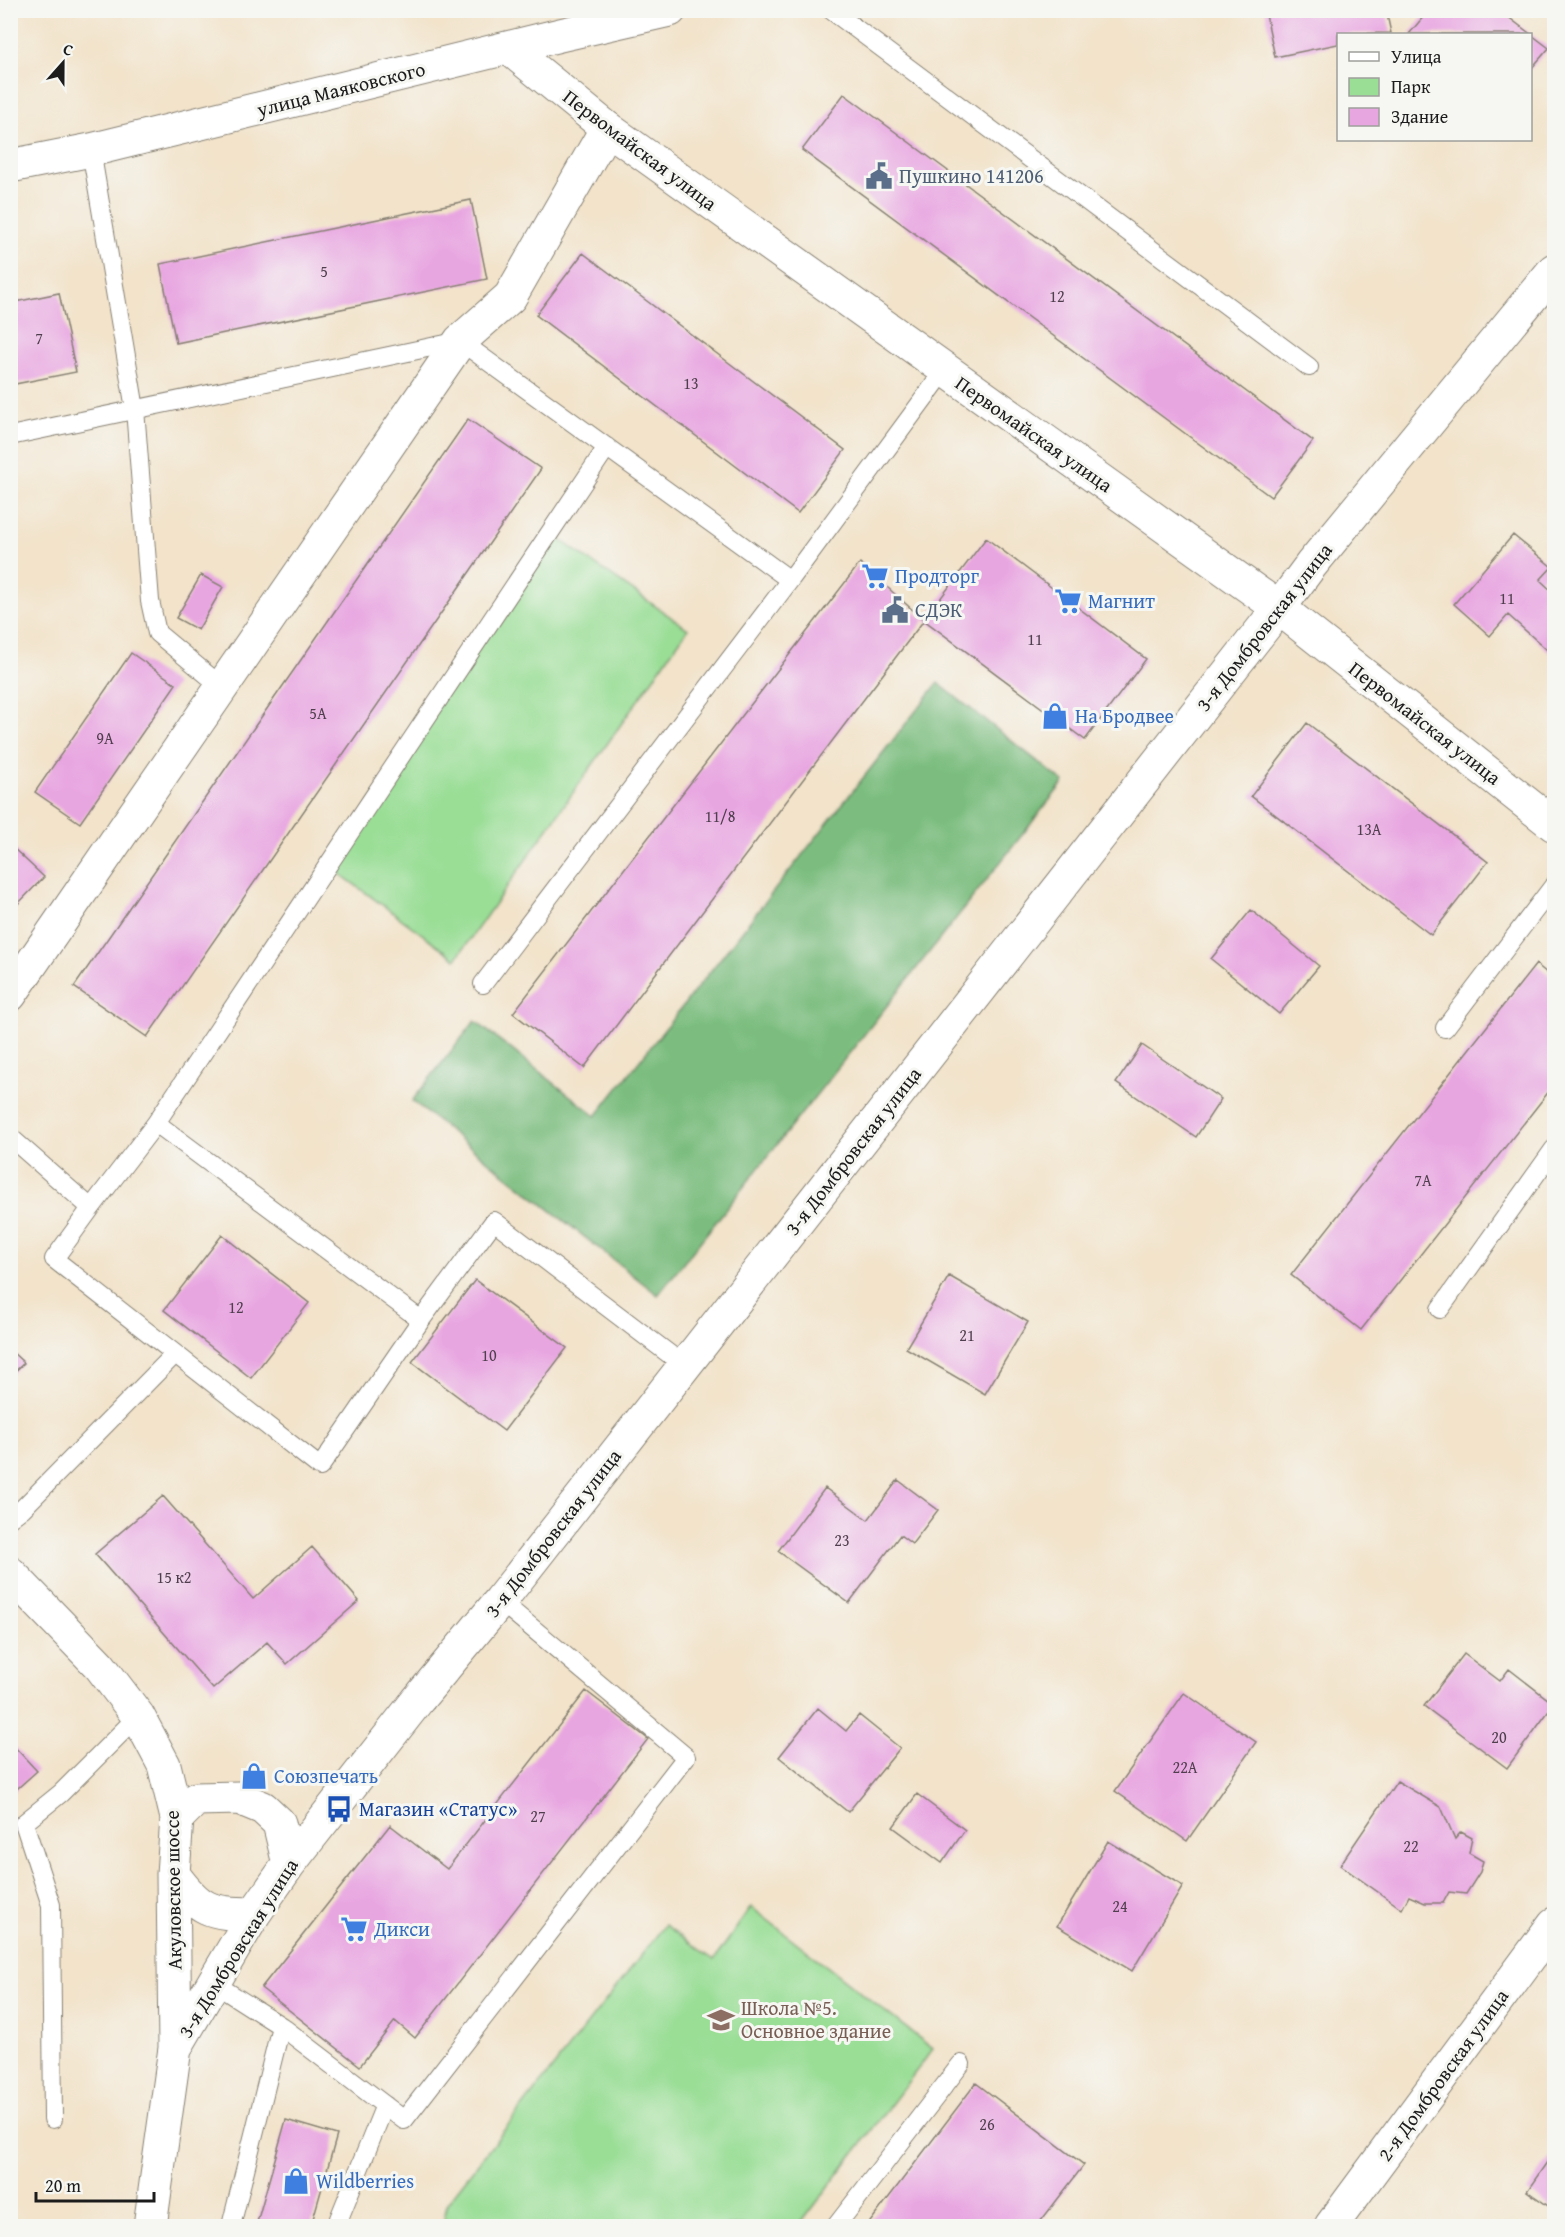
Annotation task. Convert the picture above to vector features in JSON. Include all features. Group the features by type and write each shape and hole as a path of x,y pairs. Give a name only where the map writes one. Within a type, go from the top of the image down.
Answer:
{"street":[{"name":"улица Маяковского","path":"10,166 91,150 670,10"},
{"name":"Первомайская улица","path":"510,49 607,128 1279,609 1554,825"},
{"path":"10,995 460,341 510,297 607,128"},
{"name":"3-я Домбровская улица","path":"175,2048 254,1914 289,1864 685,1366 1279,609 1311,565 1554,270"},
{"name":"Акуловское шоссе","path":"10,1573 100,1666 138,1716 164,1765 177,1818 173,1874 175,2048 150,2226"},
{"path":"177,1818 196,1799 238,1798 263,1809 279,1823 289,1864"},
{"path":"173,1874 189,1897 209,1910 232,1914 254,1914"},
{"name":"2-я Домбровская улица","path":"1333,2223 1554,1924"}],"lane":[{"path":"831,10 1309,367"},
{"path":"91,150 135,409 150,600 157,633 222,687"},
{"path":"10,436 460,341 790,580"},
{"path":"483,984 790,580 945,370"},
{"path":"607,447 156,1123 54,1259 320,1467 421,1320 494,1221 685,1366"},
{"path":"1445,1028 1554,885"},
{"path":"156,1123 421,1320"},
{"path":"10,1137 91,1208"},
{"path":"1440,1309 1554,1149"},
{"path":"10,1518 23,1508 175,1354"},
{"path":"212,1982 281,2026 404,2120 686,1757 500,1601"},
{"path":"53,2119 51,1905 17,1828 61,1793 138,1716"},
{"path":"231,2226 281,2026"},
{"path":"836,2226 961,2064"},
{"path":"336,2226 385,2105"}],"green space":[{"path":"550,533 688,629 456,959 328,865"},
{"path":"938,683 1064,782 658,1295 412,1101 475,1021 596,1116"},
{"path":"751,1907 933,2049 799,2226 443,2226 447,2203 665,1925 714,1960"}],"building":[{"path":"1265,10 1386,10 1391,33 1337,33 1337,44 1275,57"},
{"path":"1429,10 1499,10 1529,33 1410,33"},
{"path":"1532,35 1549,48 1532,68"},
{"path":"844,94 1313,441 1271,497 802,150"},
{"path":"471,200 487,279 176,343 160,264"},
{"path":"583,253 845,450 798,513 536,315"},
{"path":"59,293 76,372 10,385 10,303"},
{"path":"468,419 541,469 147,1037 74,987"},
{"path":"1513,535 1552,567 1540,580 1554,593 1554,656 1508,615 1490,636 1454,604"},
{"path":"986,538 1146,659 1085,740 924,620"},
{"path":"860,563 924,620 584,1068 513,1013"},
{"path":"201,575 223,587 198,630 176,618"},
{"path":"131,653 176,684 80,823 35,792"},
{"path":"1307,723 1488,862 1431,935 1251,796"},
{"path":"10,845 44,877 10,912"},
{"path":"1251,910 1319,966 1279,1014 1211,959"},
{"path":"1536,964 1554,979 1554,1085 1361,1330 1291,1275"},
{"path":"1142,1045 1221,1099 1196,1137 1116,1083"},
{"path":"222,1235 309,1303 251,1378 164,1310"},
{"path":"949,1276 1028,1322 985,1394 906,1348"},
{"path":"475,1280 567,1348 504,1431 412,1362"},
{"path":"10,1350 24,1363 10,1376"},
{"path":"898,1480 938,1510 912,1544 900,1535 849,1603 778,1551 825,1488 868,1520"},
{"path":"163,1496 253,1599 312,1547 359,1601 287,1664 267,1642 213,1689 95,1554"},
{"path":"1464,1654 1500,1681 1509,1669 1554,1704 1507,1768 1424,1706"},
{"path":"586,1691 648,1739 415,2038 395,2021 360,2066 261,1988 390,1825 447,1869"},
{"path":"1184,1693 1256,1742 1187,1841 1115,1791"},
{"path":"818,1708 846,1731 859,1715 900,1748 848,1812 779,1757"},
{"path":"10,1742 37,1771 10,1795"},
{"path":"1397,1781 1441,1807 1455,1839 1461,1832 1472,1838 1469,1853 1483,1861 1480,1872 1466,1894 1449,1892 1443,1903 1425,1903 1409,1896 1402,1909 1340,1865"},
{"path":"917,1794 965,1830 942,1863 893,1827"},
{"path":"1108,1841 1183,1886 1132,1971 1057,1926"},
{"path":"976,2083 1084,2165 1037,2226 867,2226"},
{"name":"Wildberries","path":"286,2120 337,2135 311,2226 256,2226"},
{"path":"1554,2152 1554,2210 1527,2191"}],"place":[{"name":"Пушкино 141206","path":"879,176"},
{"name":"Продторг","path":"875,576"},
{"name":"Магнит","path":"1068,601"},
{"name":"СДЭК","path":"895,610"},
{"name":"На Бродвее","path":"1055,716"},
{"name":"Союзпечать","path":"254,1776"},
{"name":"Магазин «Статус»","path":"339,1809"},
{"name":"Дикси","path":"354,1929"},
{"name":"Школа №5. Основное здание","path":"721,2020"},
{"name":"Wildberries","path":"296,2181"}]}
